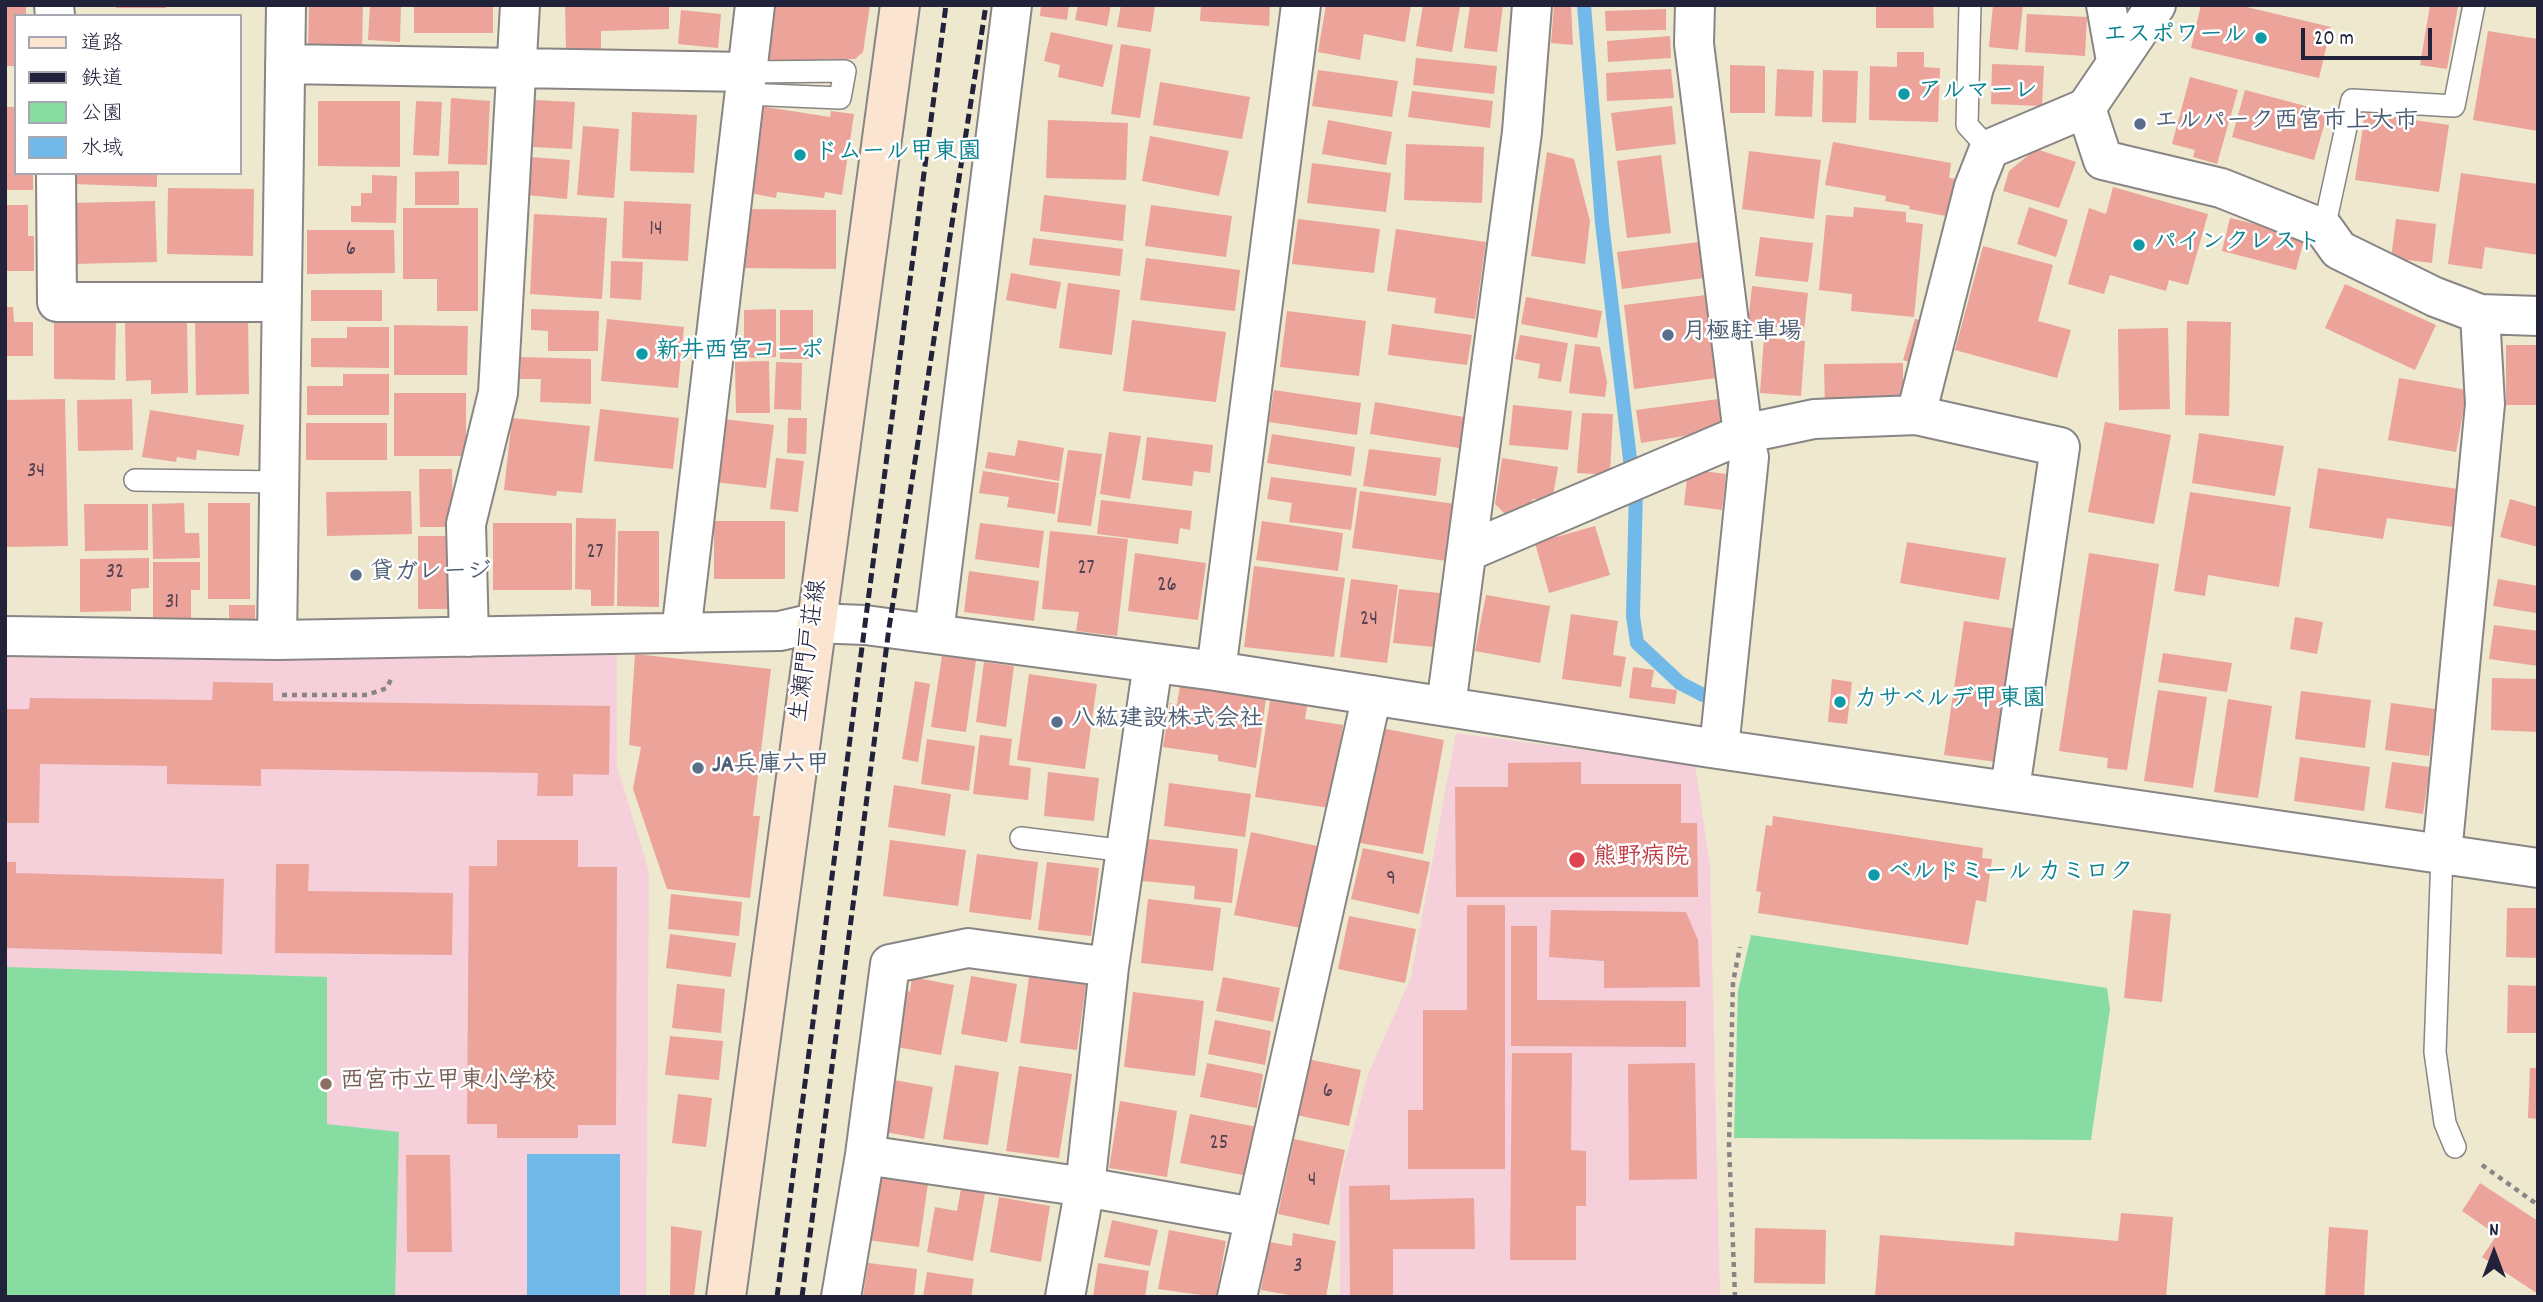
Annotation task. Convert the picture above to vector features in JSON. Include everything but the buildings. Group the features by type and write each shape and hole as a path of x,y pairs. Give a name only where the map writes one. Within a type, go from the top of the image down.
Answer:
{"main road":[{"name":"生瀬門戸荘線","path":"726,1297 814,623 900,5"}],"street":[{"path":"277,640 286,5"},
{"path":"469,637 466,524 498,393 520,5"},
{"path":"681,633 755,5"},
{"path":"934,634 1012,5"},
{"path":"1216,671 1301,5"},
{"path":"1446,706 1469,551 1522,132 1532,5"},
{"path":"1695,5 1694,44 1743,435 1749,457 1719,749"},
{"path":"2106,5 2116,61"},
{"path":"1916,415 1974,187 1989,149 2086,108 2156,5"},
{"path":"285,76 746,83"},
{"path":"2086,108 2103,160 2221,188 2324,229 2339,250 2435,297 2480,314 2538,316"},
{"path":"56,175 57,302 282,302"},
{"path":"2442,854 2485,404 2480,314"},
{"path":"1469,551 1743,435 1814,419 1916,415 2060,447 2010,789"},
{"path":"5,636 277,640 780,631 814,623 865,625 1216,671 1719,749 2010,789 2538,868"},
{"path":"1065,1297 1085,1187 1109,967 1153,663"},
{"path":"1237,1297 1372,695"},
{"path":"841,1297 890,964 968,948 1109,967"},
{"path":"864,1155 1085,1187 1253,1217"}],"lane":[{"path":"1970,5 1967,125 1989,149"},
{"path":"2324,229 2352,100 2454,106 2474,5"},
{"path":"135,480 280,482"},
{"path":"1021,838 1126,851"},
{"path":"2442,854 2435,1052 2445,1122 2455,1147"}],"path":[{"path":"1735,1297 1729,1144 1733,982 1740,947"},
{"path":"2455,1147 2538,1205"}],"shaded area":[{"name":"西宮市立甲東小学校","path":"617,647 617,766 649,872 646,1297 5,1297 5,651"},
{"path":"1456,733 1695,765 1710,866 1720,1297 1340,1297 1340,1180 1367,1077 1411,977"}],"green space":[{"path":"1751,935 2107,988 2110,1009 2091,1140 1734,1138 1738,991"},
{"path":"5,967 327,977 327,1124 399,1132 395,1297 5,1296"}],"water":[{"path":"527,1154 620,1154 620,1297 527,1297"}],"waterway":[{"path":"1584,5 1602,223 1632,476"},
{"path":"1636,489 1633,616 1637,643 1680,683 1703,695"}],"railway":[{"path":"777,1297 946,5"},
{"path":"802,1297 889,628 986,5"}],"place":[{"name":"エスポワール","path":"2261,38"},
{"name":"アルマーレ","path":"1904,94"},
{"name":"エルパーク西宮市上大市","path":"2140,124"},
{"name":"ドムール甲東園","path":"800,155"},
{"name":"パインクレスト","path":"2139,245"},
{"name":"月極駐車場","path":"1668,335"},
{"name":"新井西宮コーポ","path":"642,354"},
{"name":"貸ガレージ","path":"356,575"},
{"name":"カサベルデ甲東園","path":"1840,702"},
{"name":"八紘建設株式会社","path":"1057,722"},
{"name":"JA兵庫六甲","path":"698,768"},
{"name":"熊野病院","path":"1577,860"},
{"name":"ベルドミール カミロク","path":"1874,875"},
{"name":"西宮市立甲東小学校","path":"326,1084"}]}
